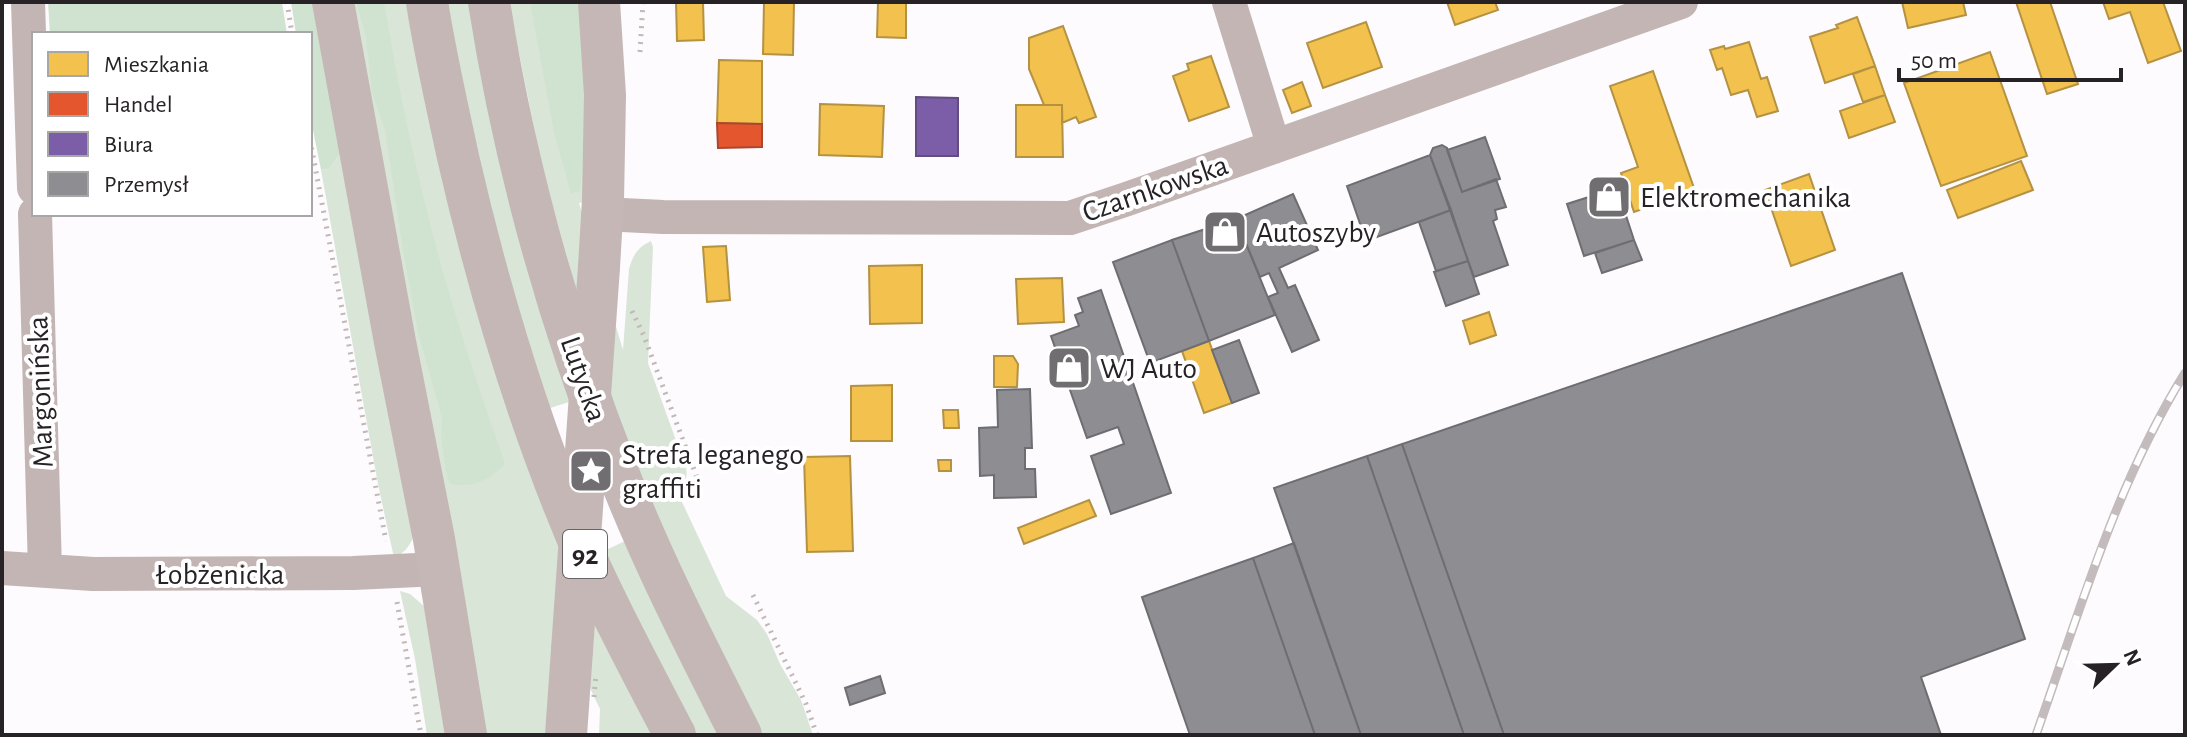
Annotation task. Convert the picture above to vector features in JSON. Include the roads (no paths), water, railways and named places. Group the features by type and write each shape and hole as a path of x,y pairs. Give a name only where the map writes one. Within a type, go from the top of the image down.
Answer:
{"main road":[{"path":"333,2 439,569 466,735"},
{"name":"Lutycka","path":"427,2 441,82 467,195 514,365 590,566 675,735"},
{"name":"Lutycka","path":"489,2 524,178 570,339 618,473 646,538 741,735"},
{"path":"566,735 602,214 605,95 599,2"}],"street":[{"path":"28,2 32,126"},
{"path":"605,95 618,35 621,2"},
{"path":"1229,2 1274,147"},
{"name":"Czarnkowska","path":"602,214 663,217 1070,218 1681,2"},
{"name":"Margonińska","path":"35,216 45,570"},
{"name":"Łobżenicka","path":"2,568 93,574 439,569"}],"railway":[{"path":"2036,735 2119,504 2161,415 2185,373"}],"place":[{"name":"Elektromechanika","path":"1609,197"},
{"name":"Autoszyby","path":"1225,232"},
{"name":"WJ Auto","path":"1069,368"},
{"name":"Strefa leganego graffiti","path":"591,471"}]}
